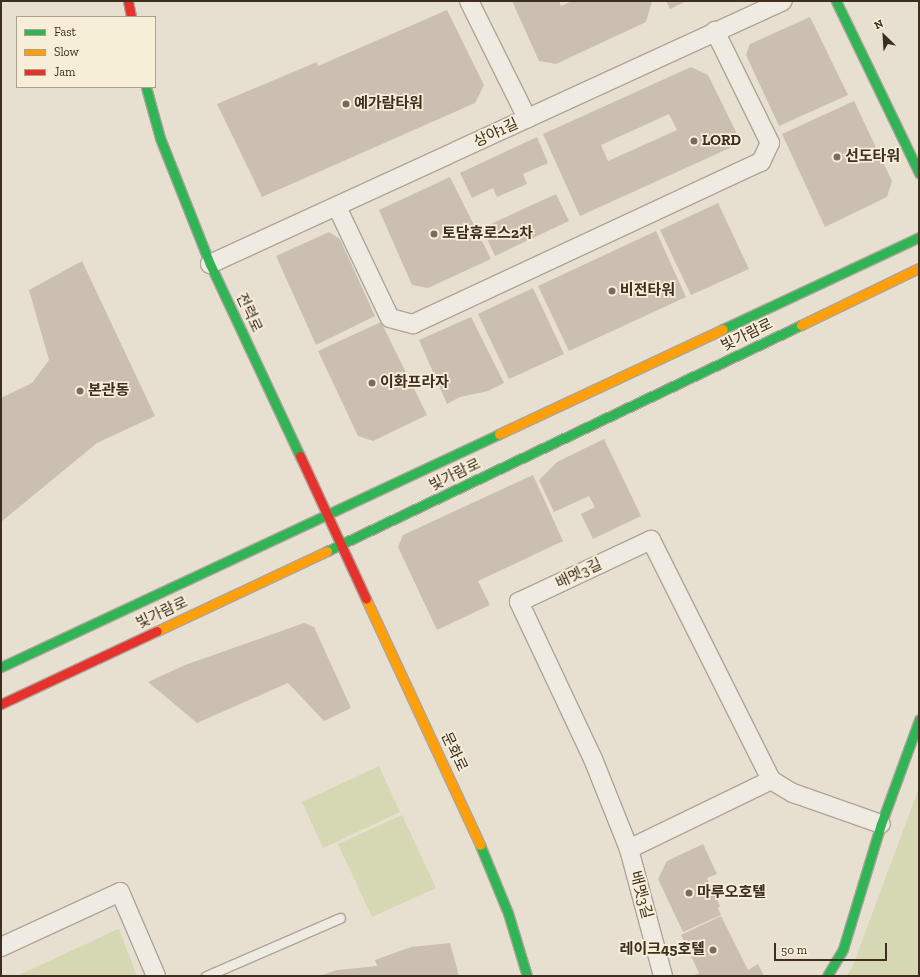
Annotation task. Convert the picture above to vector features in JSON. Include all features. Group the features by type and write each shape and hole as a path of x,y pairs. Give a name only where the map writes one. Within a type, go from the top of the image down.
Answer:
{"main road":[{"path":"128,1 131,16"},
{"path":"836,1 919,173"},
{"name":"전력로","path":"146,88 160,138 210,264 342,544"},
{"name":"빛가람로","path":"1,667 919,237"},
{"name":"빛가람로","path":"1,704 342,544 919,268"},
{"name":"문화로","path":"342,544 476,832 508,914 528,976"},
{"path":"827,976 843,949 881,824 919,720"}],"street":[{"path":"468,1 527,118"},
{"name":"상야1길","path":"210,264 783,1"},
{"path":"337,207 390,318 413,324 762,162 770,143 715,31"},
{"name":"배멧3길","path":"663,976 629,848 593,759 519,602 651,540 770,780"},
{"path":"629,848 770,780 793,793 881,824"},
{"path":"1,947 120,892 156,976"}],"lane":[{"path":"206,976 340,918"}],"green space":[{"path":"379,766 400,812 323,848 302,802"},
{"path":"919,788 919,976 846,976 852,968"},
{"path":"402,815 436,888 372,917 338,844"},
{"path":"118,929 137,976 17,976"}],"building":[{"path":"512,1 559,1 561,6 572,1 652,1 646,22 556,64 539,61"},
{"path":"666,1 687,1 670,9"},
{"name":"예가람타워","path":"447,10 484,85 475,103 262,197 217,104 317,62 318,66"},
{"path":"810,17 848,95 779,126 746,55 750,44"},
{"name":"LORD","path":"691,67 708,75 738,136 732,147 580,216 543,134","holes":["669,114 677,130 608,161 601,145"]},
{"name":"선도타워","path":"854,101 892,181 887,197 825,227 782,134"},
{"path":"537,137 548,163 523,174 527,184 497,197 493,188 472,198 460,173"},
{"name":"토담휴로스2차","path":"450,177 491,259 428,288 412,285 379,210"},
{"path":"556,194 569,221 495,256 482,228"},
{"path":"718,203 749,269 691,295 660,230"},
{"name":"비전타워","path":"656,231 686,297 569,351 538,286"},
{"path":"329,232 340,239 375,316 316,345 276,256"},
{"name":"본관동","path":"82,261 155,416 97,443 1,522 1,398 32,383 49,360 29,290"},
{"path":"533,288 564,354 509,379 478,314"},
{"path":"471,317 504,383 488,391 460,397 447,404 419,340"},
{"name":"이화프라자","path":"381,322 427,415 373,441 358,436 318,351"},
{"path":"604,439 641,516 593,539 581,514 595,507 589,496 554,512 539,480 557,462"},
{"path":"533,475 563,541 478,581 490,605 437,630 398,547 403,535"},
{"path":"304,623 314,627 351,708 324,721 288,683 197,723 148,682 185,665"},
{"name":"마루오호텔","path":"703,844 717,874 707,878 720,906 718,908 721,915 683,932 658,879 667,861"},
{"name":"레이크45호텔","path":"721,916 748,970 758,964 764,976 692,976 699,973 681,935"},
{"path":"450,943 459,976 319,976 337,970 377,966 375,960 411,947"}],"traffic: fast":[{"path":"836,1 919,173"},
{"path":"146,88 160,138 210,264 300,456"},
{"path":"723,329 919,237"},
{"path":"327,551 801,325"},
{"path":"1,667 499,434"},
{"path":"827,976 843,949 881,824 919,720"},
{"path":"480,845 508,913 527,976"}],"traffic: slow":[{"path":"801,325 919,268"},
{"path":"499,434 723,329"},
{"path":"157,631 327,551"},
{"path":"366,599 480,845"}],"traffic: jam":[{"path":"128,1 131,16"},
{"path":"300,456 366,599"},
{"path":"1,704 157,631"}],"place":[{"name":"예가람타워","path":"346,104"},
{"name":"LORD","path":"694,141"},
{"name":"선도타워","path":"837,157"},
{"name":"토담휴로스2차","path":"434,234"},
{"name":"비전타워","path":"612,291"},
{"name":"이화프라자","path":"372,383"},
{"name":"본관동","path":"80,391"},
{"name":"마루오호텔","path":"689,893"},
{"name":"레이크45호텔","path":"713,950"}]}
